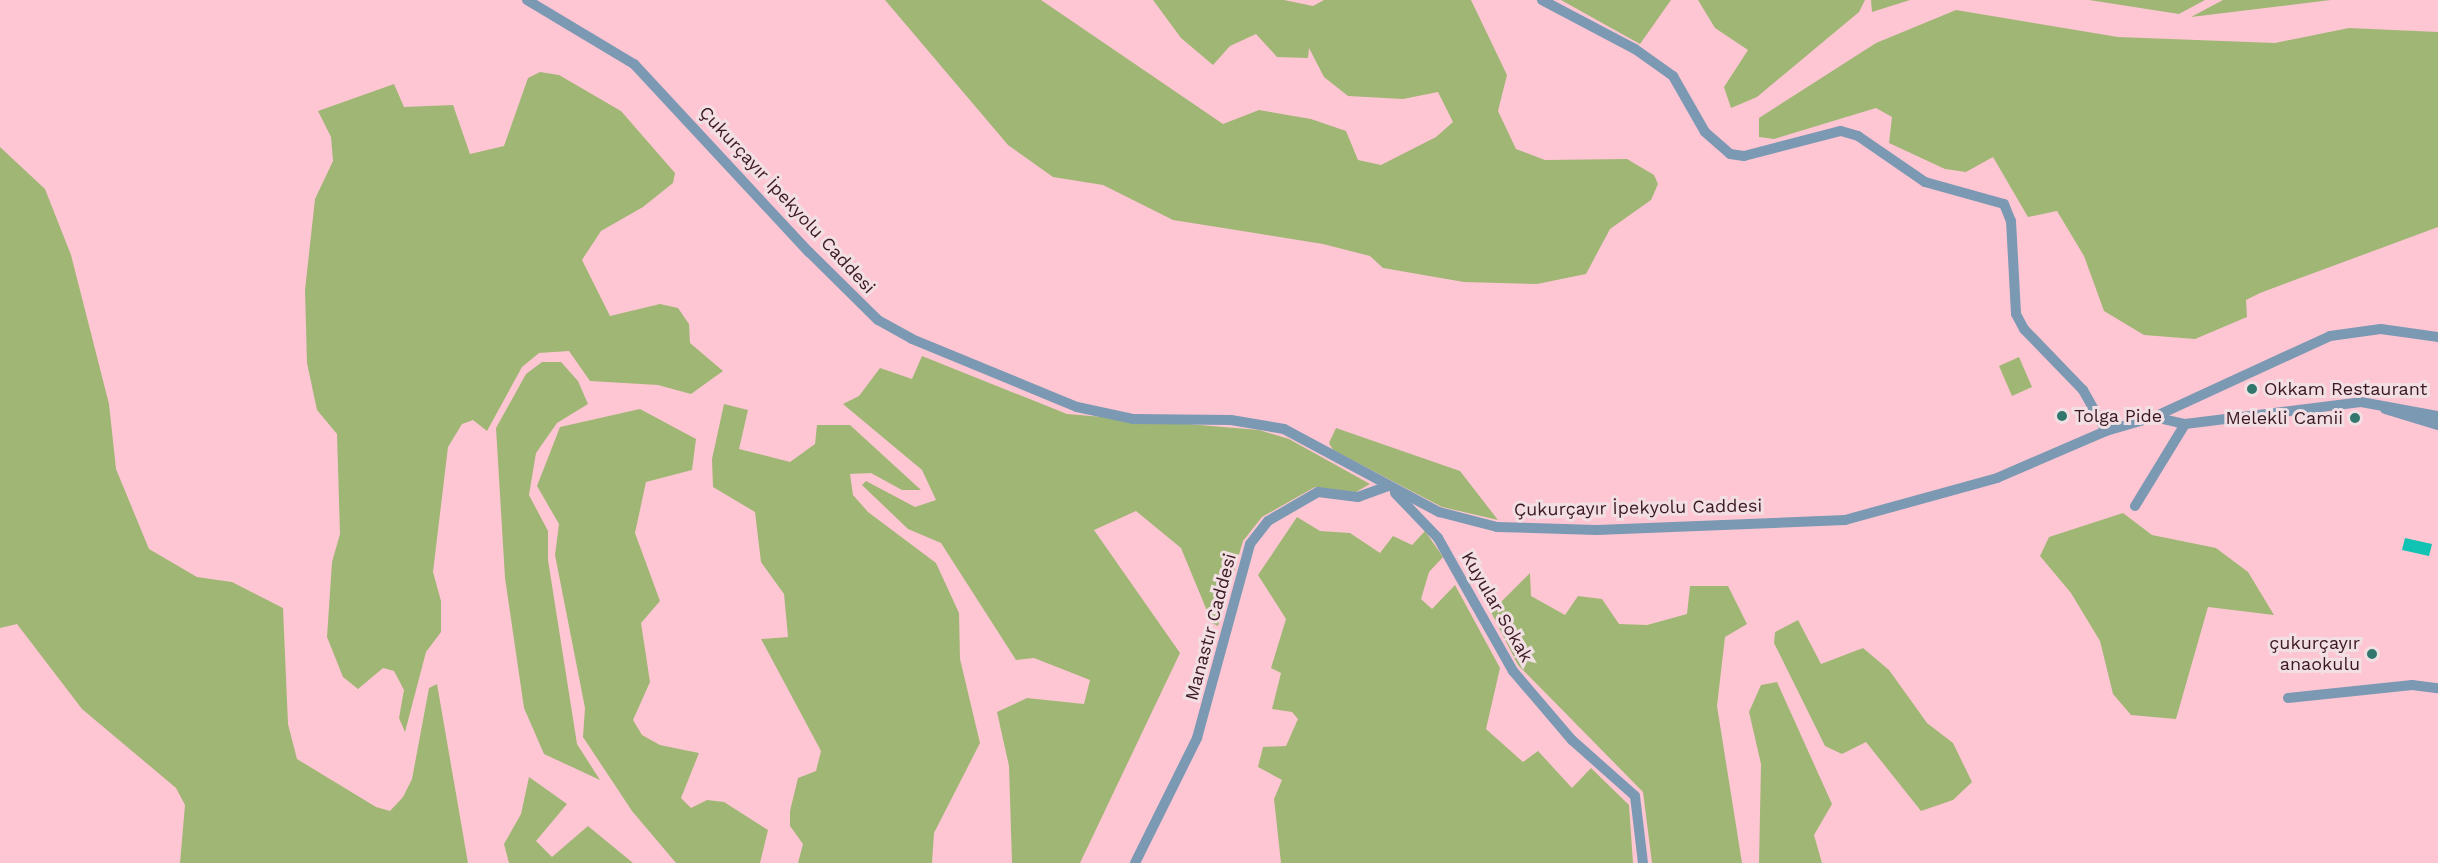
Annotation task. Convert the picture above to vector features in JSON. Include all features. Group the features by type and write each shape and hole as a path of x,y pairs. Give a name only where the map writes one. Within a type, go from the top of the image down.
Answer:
{"street":[{"name":"Çukurçayır İpekyolu Caddesi","path":"527,0 634,64 808,252 895,330 1077,407 1133,419 1231,420 1284,429 1439,512 1497,527 1597,530 1845,520 1997,478 2106,431 2154,417 2185,424 2361,402 2438,416"},
{"path":"1542,0 1635,49 1673,76 1705,132 1730,154 1744,156 1841,131 1925,182 2004,204 2011,221 2016,314 2024,329 2083,390 2106,431"},
{"path":"2154,417 2330,336 2381,329 2438,337"},
{"name":"Çukurçayır İpekyolu Caddesi","path":"2361,402 2438,425"},
{"path":"2134,506 2185,424"},
{"name":"Manastır Caddesi","path":"1135,863 1197,738 1251,544 1268,521 1318,492 1358,497 1388,486"},
{"name":"Kuyular Sokak","path":"1388,486 1438,538 1513,671 1572,740 1635,796 1643,863"},
{"path":"2288,698 2412,685 2438,688"}],"shaded area":[{"path":"885,0 1041,0 1223,124 1259,110 1311,119 1346,131 1358,160 1381,165 1436,137 1453,122 1438,92 1403,99 1348,96 1324,77 1309,48 1308,58 1277,57 1256,34 1230,46 1213,65 1181,38 1153,0 1284,0 1313,6 1324,0 1471,0 1507,75 1498,111 1516,149 1545,160 1627,159 1654,175 1658,184 1651,200 1610,229 1586,274 1537,284 1464,282 1383,268 1370,256 1323,244 1173,220 1103,185 1053,177 1008,145"},
{"path":"1561,0 1671,0 1640,44"},
{"path":"1698,0 1865,0 1859,12 1757,97 1731,108 1724,87 1748,50 1715,28"},
{"path":"1871,0 1910,0 1872,12"},
{"path":"2089,0 2205,0 2179,14"},
{"path":"2223,0 2331,0 2191,17"},
{"path":"1956,10 2118,37 2275,43 2349,28 2438,32 2438,227 2260,293 2246,300 2247,317 2195,339 2144,335 2104,311 2084,256 2057,211 2028,217 1993,157 1966,172 1945,169 1889,143 1892,117 1876,108 1774,139 1759,137 1759,118 1876,43"},
{"path":"540,72 559,75 621,111 675,173 673,183 643,207 601,231 582,260 610,316 660,304 678,308 689,324 690,343 723,371 691,394 658,385 590,381 569,351 539,353 522,367 487,431 473,420 462,424 448,447 433,572 441,601 441,632 426,652 405,732 399,718 404,690 394,671 383,668 358,689 343,677 327,637 332,562 340,534 337,434 317,410 307,363 305,290 315,199 333,161 331,137 318,111 394,84 404,107 453,105 470,154 504,146 528,78"},
{"path":"0,147 45,189 71,255 109,404 116,469 149,549 197,577 232,582 283,608 288,724 297,759 376,807 390,811 403,797 412,779 429,688 437,684 468,863 180,863 185,805 176,788 82,709 17,624 0,628"},
{"path":"922,356 1067,414 1259,430 1289,439 1370,484 1356,492 1315,487 1262,517 1243,541 1218,626 1212,623 1181,548 1136,511 1094,530 1180,653 1080,863 1012,863 1009,766 997,712 1027,698 1084,704 1090,680 1034,658 1016,660 941,543 908,529 862,485 866,481 915,507 936,500 922,470 843,404 859,396 880,368 912,379"},
{"path":"2019,357 2032,387 2012,396 1999,366"},
{"path":"542,362 561,362 578,381 588,404 557,423 536,453 529,495 548,531 548,560 577,744 600,780 544,754 524,708 505,578 496,428 526,374"},
{"path":"724,404 748,410 739,449 790,462 815,444 817,425 850,425 921,490 902,490 871,473 850,474 853,495 868,512 936,563 959,613 960,659 980,743 934,833 932,863 798,863 803,844 790,826 790,811 798,778 816,771 821,751 761,639 788,637 784,594 761,562 755,512 713,487 712,459"},
{"path":"640,409 696,439 692,470 646,482 635,533 660,601 641,623 650,682 633,720 642,735 660,745 699,753 681,798 691,808 707,800 724,802 768,830 760,863 676,863 632,811 583,737 585,708 555,555 559,524 537,486 560,427"},
{"path":"1336,428 1460,471 1498,520 1442,507 1333,450 1329,443"},
{"path":"2123,513 2152,535 2216,548 2248,572 2274,615 2208,607 2176,719 2131,715 2113,694 2100,641 2071,593 2040,556 2049,537"},
{"path":"1297,517 1320,531 1350,533 1380,553 1393,536 1412,545 1425,531 1443,557 1429,572 1421,599 1432,609 1455,585 1500,668 1486,729 1523,762 1538,751 1572,788 1591,768 1629,805 1633,863 1281,863 1274,799 1282,780 1258,767 1263,747 1286,746 1298,719 1292,712 1272,709 1281,673 1271,668 1286,619 1258,575"},
{"path":"2405,538 2432,544 2429,556 2402,550"},
{"path":"1530,573 1531,596 1565,615 1578,596 1602,599 1619,624 1647,625 1687,614 1690,586 1728,586 1747,624 1725,637 1717,706 1742,863 1652,863 1643,792 1518,665 1491,612"},
{"path":"1798,620 1821,664 1863,648 1889,670 1927,723 1953,743 1972,782 1953,800 1921,811 1866,742 1842,754 1825,746 1774,643 1775,632"},
{"path":"1777,682 1832,804 1814,835 1822,863 1759,863 1761,764 1749,712 1761,685"},
{"path":"529,777 567,804 536,841 552,857 588,826 633,863 509,863 504,844 521,814"}],"place":[{"name":"Okkam Restaurant","path":"2252,389"},
{"name":"Tolga Pide","path":"2062,416"},
{"name":"Melekli Camii","path":"2355,418"},
{"name":"çukurçayır anaokulu","path":"2372,654"}]}
